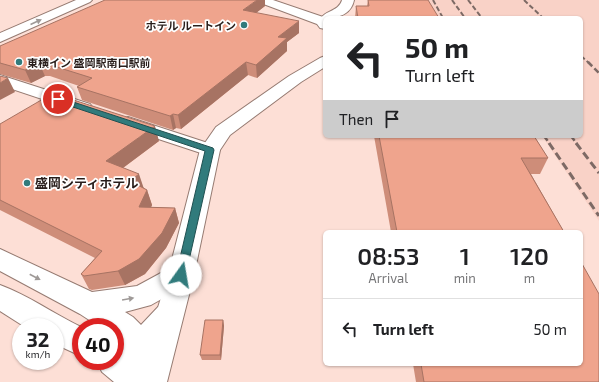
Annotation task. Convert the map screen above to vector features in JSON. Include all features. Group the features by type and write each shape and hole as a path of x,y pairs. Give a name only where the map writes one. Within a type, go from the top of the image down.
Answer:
{"street":[{"path":"262,0 323,20"},
{"path":"333,16 343,10 348,4 348,0"},
{"path":"0,38 92,3"},
{"path":"0,50 92,3"},
{"path":"150,382 181,275 210,150 223,131 295,79 323,62"},
{"path":"0,80 210,150"},
{"path":"39,110 58,99"},
{"path":"0,259 90,305 124,326 127,350 147,382"},
{"path":"90,305 141,297 181,275"},
{"path":"0,297 36,318"},
{"path":"127,350 168,316"},
{"path":"124,370 139,382"}],"shaded area":[{"path":"371,0 599,0 599,221 543,138 583,138 583,16 424,16"}],"building":[{"path":"105,0 257,0 243,10 299,21 278,37 287,38 256,65 246,62 178,115 173,114 170,116 77,87 92,78 44,63 39,63 25,70 0,63 0,46"},
{"path":"368,0 428,0 438,16 358,16 356,6 369,6"},
{"path":"0,76 8,78 0,83"},
{"path":"61,96 155,126 106,161 139,174 130,181 147,190 139,207 175,208 162,233 139,259 118,271 84,276 81,274 102,251 0,200 0,124 43,99 50,102"},
{"path":"379,138 535,138 548,158 521,158 563,230 397,230"},
{"path":"583,266 599,294 599,382 424,382 421,366 583,366"},
{"path":"205,320 223,320 220,355 200,355"}],"railway":[{"path":"433,0 442,16"},
{"path":"452,0 464,16"},
{"path":"468,0 480,16"},
{"path":"524,0 541,16"},
{"path":"583,58 589,63"},
{"path":"589,63 599,73"},
{"path":"546,138 550,144"},
{"path":"572,138 577,144"},
{"path":"549,143 599,216"},
{"path":"576,143 599,173"}],"place":[{"name":"ホテル ルートイン","path":"244,25"},
{"name":"東横イン 盛岡駅南口駅前","path":"19,62"},
{"name":"盛岡シティホテル","path":"27,183"}],"route":[{"path":"58,99 210,150 181,275"}]}
